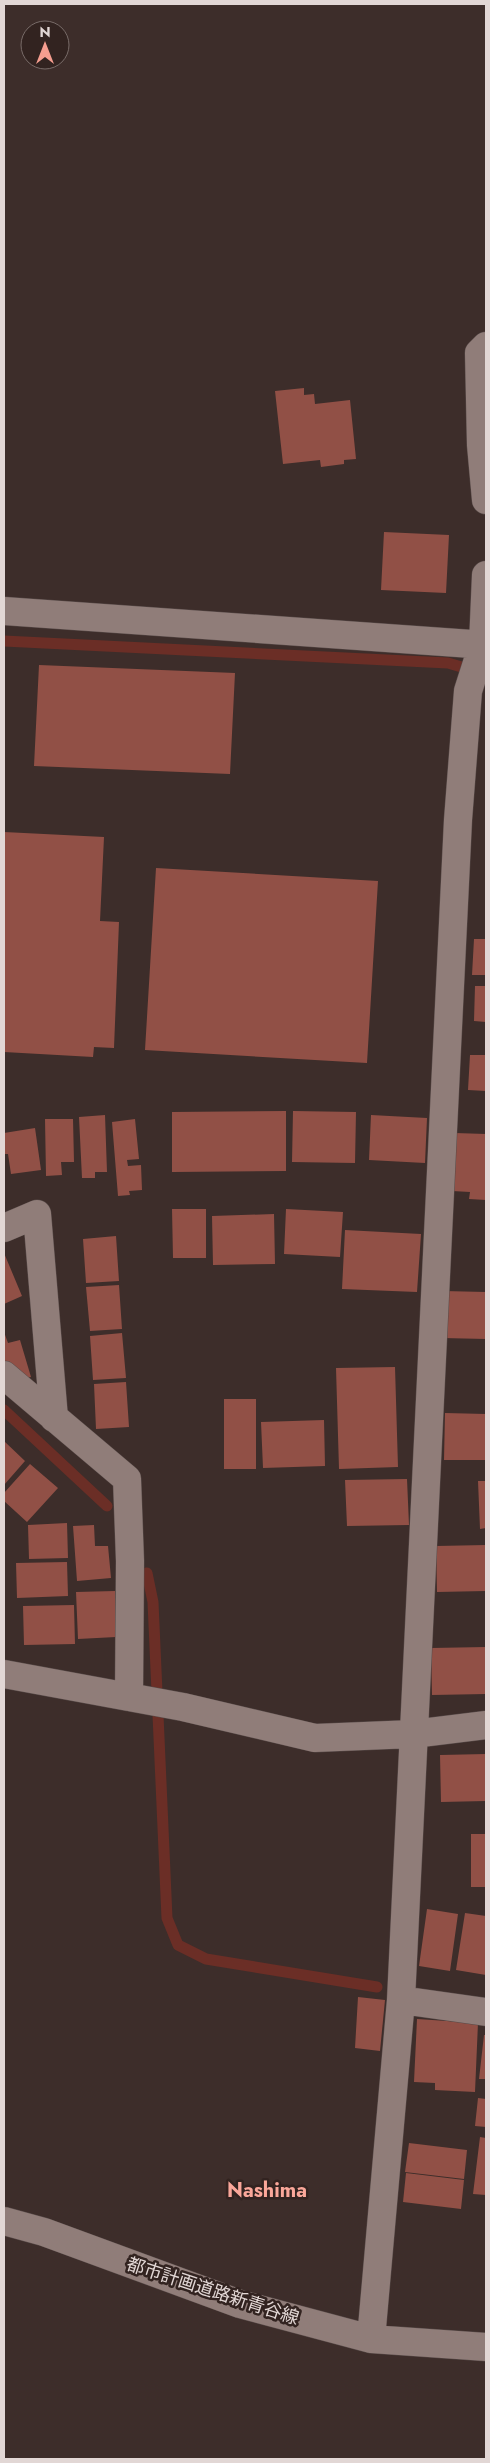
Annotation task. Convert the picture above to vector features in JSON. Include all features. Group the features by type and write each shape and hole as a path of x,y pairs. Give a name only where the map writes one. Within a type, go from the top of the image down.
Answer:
{"street":[{"path":"486,346 479,353 481,445 486,500"},
{"path":"371,2339 400,2000 458,820 468,691 485,644 486,575"},
{"path":"4,611 485,644"},
{"path":"4,1228 37,1214 54,1418"},
{"path":"4,1375 127,1479 136,1699"},
{"path":"4,1674 183,1707 315,1738 413,1734 486,1725"},
{"path":"400,2000 486,2012"},
{"name":"都市計画道路新青谷線","path":"4,2221 44,2232 240,2304 371,2339 486,2347"}],"building":[{"path":"304,388 304,395 314,394 315,404 350,400 356,459 344,460 344,464 321,467 320,460 283,464 275,391"},
{"path":"384,532 449,535 446,593 381,590"},
{"path":"39,665 235,673 230,774 34,766"},
{"path":"4,832 104,837 100,921 119,922 114,1048 94,1047 93,1057 4,1052"},
{"path":"156,868 378,881 367,1063 145,1050"},
{"path":"474,939 486,939 486,975 472,975"},
{"path":"475,986 486,986 486,1022 474,1021"},
{"path":"470,1055 486,1055 486,1091 468,1090"},
{"path":"286,1111 286,1171 172,1172 172,1112"},
{"path":"293,1111 356,1112 355,1163 292,1162"},
{"path":"105,1115 107,1172 95,1172 95,1178 82,1178 79,1117"},
{"path":"371,1115 427,1118 425,1163 369,1160"},
{"path":"45,1119 73,1119 74,1162 61,1162 62,1175 46,1176"},
{"path":"135,1119 139,1159 127,1160 128,1166 141,1165 142,1190 129,1191 130,1195 118,1196 112,1122"},
{"path":"35,1128 41,1170 11,1174 8,1154 4,1154 4,1133"},
{"path":"455,1133 486,1134 486,1200 469,1199 470,1192 452,1191"},
{"path":"172,1209 206,1209 206,1258 173,1258"},
{"path":"286,1209 343,1212 340,1257 284,1254"},
{"path":"274,1214 275,1264 213,1265 212,1216"},
{"path":"345,1230 421,1234 417,1292 342,1289"},
{"path":"116,1236 119,1281 86,1283 83,1239"},
{"path":"4,1253 22,1296 4,1304"},
{"path":"119,1285 122,1329 90,1331 86,1287"},
{"path":"443,1291 486,1292 486,1339 442,1338"},
{"path":"4,1332 8,1343 20,1340 31,1377 19,1380 4,1364"},
{"path":"122,1333 126,1378 93,1380 90,1336"},
{"path":"395,1367 398,1467 339,1469 336,1368"},
{"path":"126,1382 129,1427 96,1429 94,1384"},
{"path":"224,1399 256,1399 256,1469 224,1469"},
{"path":"445,1413 486,1414 486,1460 444,1460"},
{"path":"324,1420 325,1466 263,1468 261,1422"},
{"path":"4,1441 25,1461 4,1485"},
{"path":"30,1464 58,1488 27,1522 4,1501 4,1493"},
{"path":"407,1479 409,1525 347,1526 345,1480"},
{"path":"478,1481 486,1481 486,1528 480,1529"},
{"path":"67,1523 68,1558 29,1559 28,1525"},
{"path":"94,1525 95,1546 108,1546 111,1578 77,1581 73,1526"},
{"path":"486,1545 486,1591 437,1592 436,1546"},
{"path":"67,1562 68,1596 17,1598 16,1563"},
{"path":"115,1591 116,1637 78,1639 76,1592"},
{"path":"74,1605 75,1644 24,1645 23,1606"},
{"path":"486,1647 486,1694 432,1695 431,1648"},
{"path":"486,1754 486,1801 441,1802 440,1755"},
{"path":"471,1834 486,1834 486,1887 471,1887"},
{"path":"427,1909 458,1914 450,1971 419,1966"},
{"path":"465,1913 486,1916 486,1975 456,1970"},
{"path":"358,1997 385,2000 380,2051 355,2048"},
{"path":"417,2019 478,2023 475,2092 435,2090 435,2083 414,2082"},
{"path":"484,2035 486,2035 486,2079 479,2079"},
{"path":"478,2098 486,2099 486,2127 475,2126"},
{"path":"480,2137 486,2138 486,2195 473,2194"},
{"path":"409,2143 467,2150 464,2179 405,2172"},
{"path":"406,2173 464,2180 461,2209 403,2202"}],"waterway":[{"path":"4,641 448,663 475,671"},
{"path":"4,1410 107,1506"},
{"path":"147,1573 153,1602 167,1918 178,1945 206,1959 377,1987"}],"district":[{"name":"Nashima","path":"267,2190"}]}
